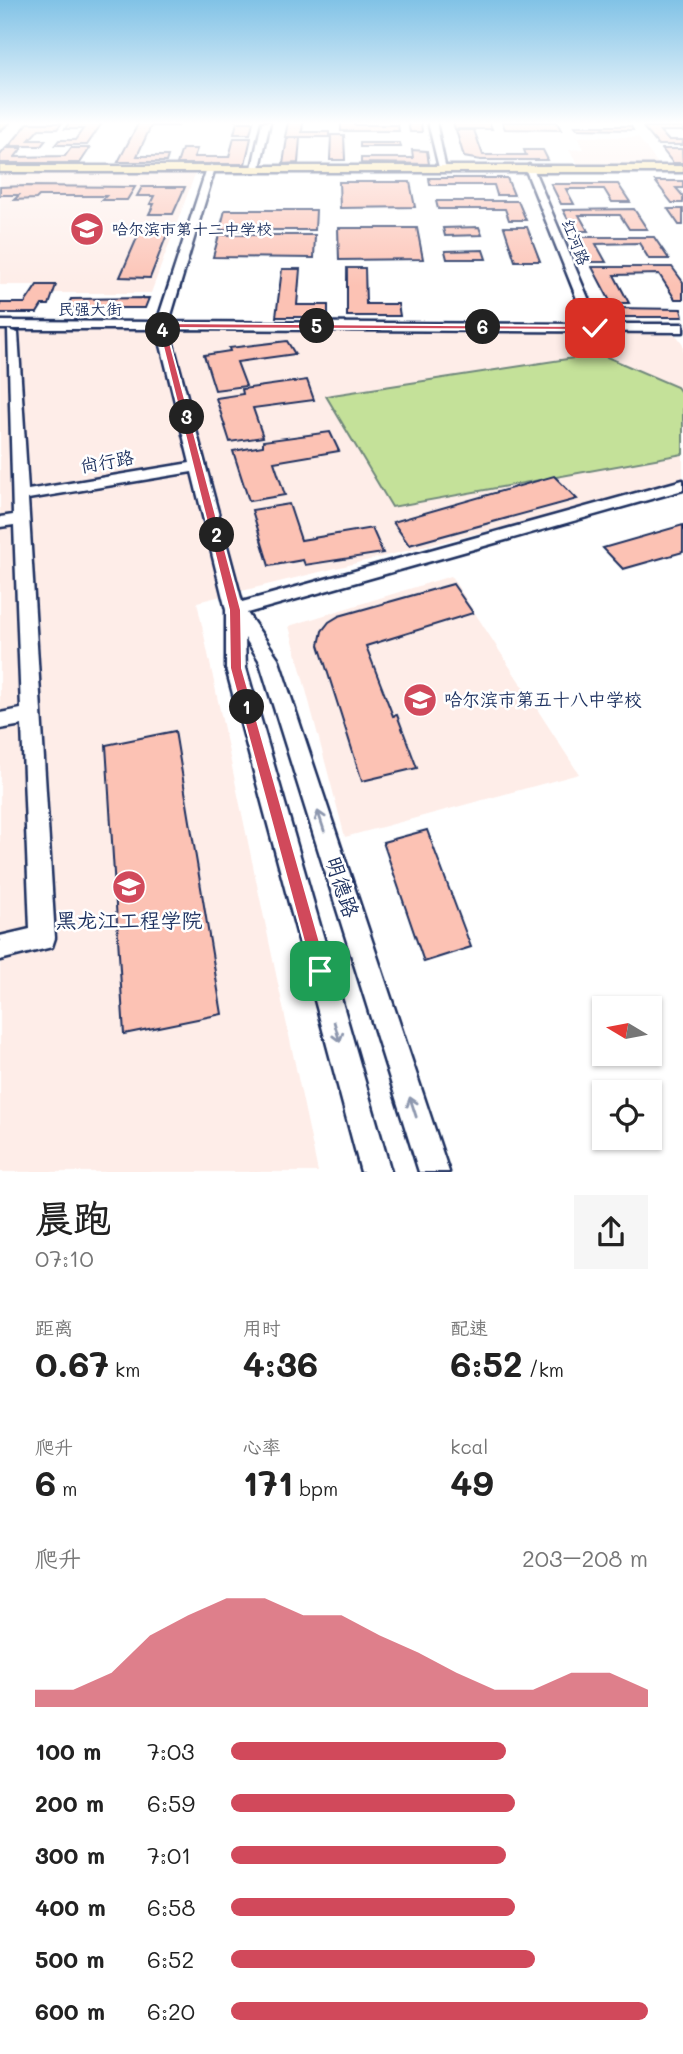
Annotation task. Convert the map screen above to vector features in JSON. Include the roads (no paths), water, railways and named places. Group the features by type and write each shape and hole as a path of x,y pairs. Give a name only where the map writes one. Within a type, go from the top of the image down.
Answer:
{"street":[{"path":"162,326 208,177"},
{"name":"红河路","path":"533,177 595,328"},
{"name":"民强大街","path":"6,329 162,326 683,328"},
{"name":"明德路","path":"162,326 235,610 236,668 376,1172"},
{"path":"0,948 43,938 22,519 6,329"},
{"name":"尚行路","path":"20,496 200,466"},
{"path":"235,610 683,485"},
{"path":"0,522 22,519"},
{"name":"明德路","path":"235,610 268,658 434,1172"},
{"path":"0,721 31,715"}],"place":[{"name":"哈尔滨市第十二中学校","path":"87,229"},
{"name":"哈尔滨市第五十八中学校","path":"420,700"},
{"name":"黑龙江工程学院","path":"129,887"}]}
